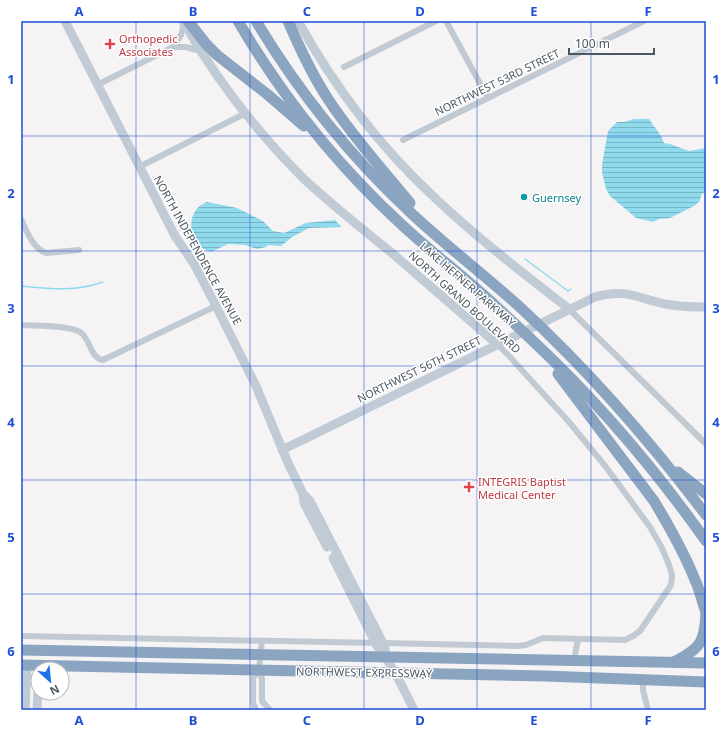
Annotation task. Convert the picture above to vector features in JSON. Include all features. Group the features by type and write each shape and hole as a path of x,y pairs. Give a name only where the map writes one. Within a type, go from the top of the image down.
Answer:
{"highway":[{"path":"188,21 206,44 217,55 267,94 328,148"},
{"name":"LAKE HEFNER PARKWAY","path":"238,21 282,89 328,148 353,176 401,225 490,301 535,343 592,401 626,438 706,541"},
{"name":"LAKE HEFNER PARKWAY","path":"256,21 296,82 332,129 373,175 410,212 472,265 558,344 614,402 664,461 706,515"},
{"path":"288,21 303,54 330,103 358,140 437,236"},
{"path":"535,343 660,511 696,580 706,612 704,632 699,645 687,655 672,662"},
{"path":"664,461 706,494"},
{"name":"NORTHWEST EXPRESSWAY","path":"21,650 706,663"},
{"path":"24,665 28,660 42,651"},
{"path":"546,676 568,668 574,661"},
{"path":"596,677 598,672 602,670 654,662"},
{"name":"NORTHWEST EXPRESSWAY","path":"70,667 596,677 706,682"}],"street":[{"name":"NORTH INDEPENDENCE AVENUE","path":"65,21 175,236 198,270 256,386 282,450 303,494 310,501 414,710"},
{"path":"173,47 182,35 183,21"},
{"name":"NORTH GRAND BOULEVARD","path":"183,21 200,51 230,94 281,154 329,201 497,344 509,356 569,422 625,492 650,527 669,564 672,575 671,585 640,631 633,636 619,640 578,639"},
{"path":"298,21 334,80 372,133 434,197 482,239 569,309 706,444"},
{"path":"344,67 436,21"},
{"path":"446,21 488,98"},
{"name":"NORTHWEST 53RD STREET","path":"403,140 644,21"},
{"path":"97,84 173,47 186,47 200,51"},
{"path":"139,167 246,113"},
{"path":"22,222 41,252 46,253 79,250"},
{"name":"NORTHWEST 56TH STREET","path":"282,450 506,339 595,297 614,292 632,294 665,304 706,307"},
{"path":"21,325 74,329 83,334 96,357 103,360 216,306"},
{"path":"21,636 517,646 526,645 543,638 578,639 574,661"},
{"path":"262,641 259,670 262,679 262,701 270,710"},
{"path":"24,665 24,710"},
{"path":"256,710 253,703 253,678 259,670"},
{"path":"643,679 643,690 648,710"},
{"path":"24,697 30,697"}],"water":[{"path":"634,119 649,119 664,143 689,151 706,148 706,191 701,195 700,201 694,206 670,218 659,219 653,222 636,218 610,196 606,189 602,172 608,131 617,122 624,122"},
{"path":"207,202 237,208 263,221 273,231 284,233 306,223 335,220 342,227 309,228 292,237 281,246 268,245 257,249 245,245 228,244 211,252 200,246 191,228 193,215 196,210"}],"waterway":[{"path":"525,259 568,291 571,289"},
{"path":"21,286 62,289 82,287 103,282"}],"place":[{"name":"Orthopedic Associates","path":"110,44"},
{"name":"Guernsey","path":"524,197"},
{"name":"INTEGRIS Baptist Medical Center","path":"469,487"}]}
